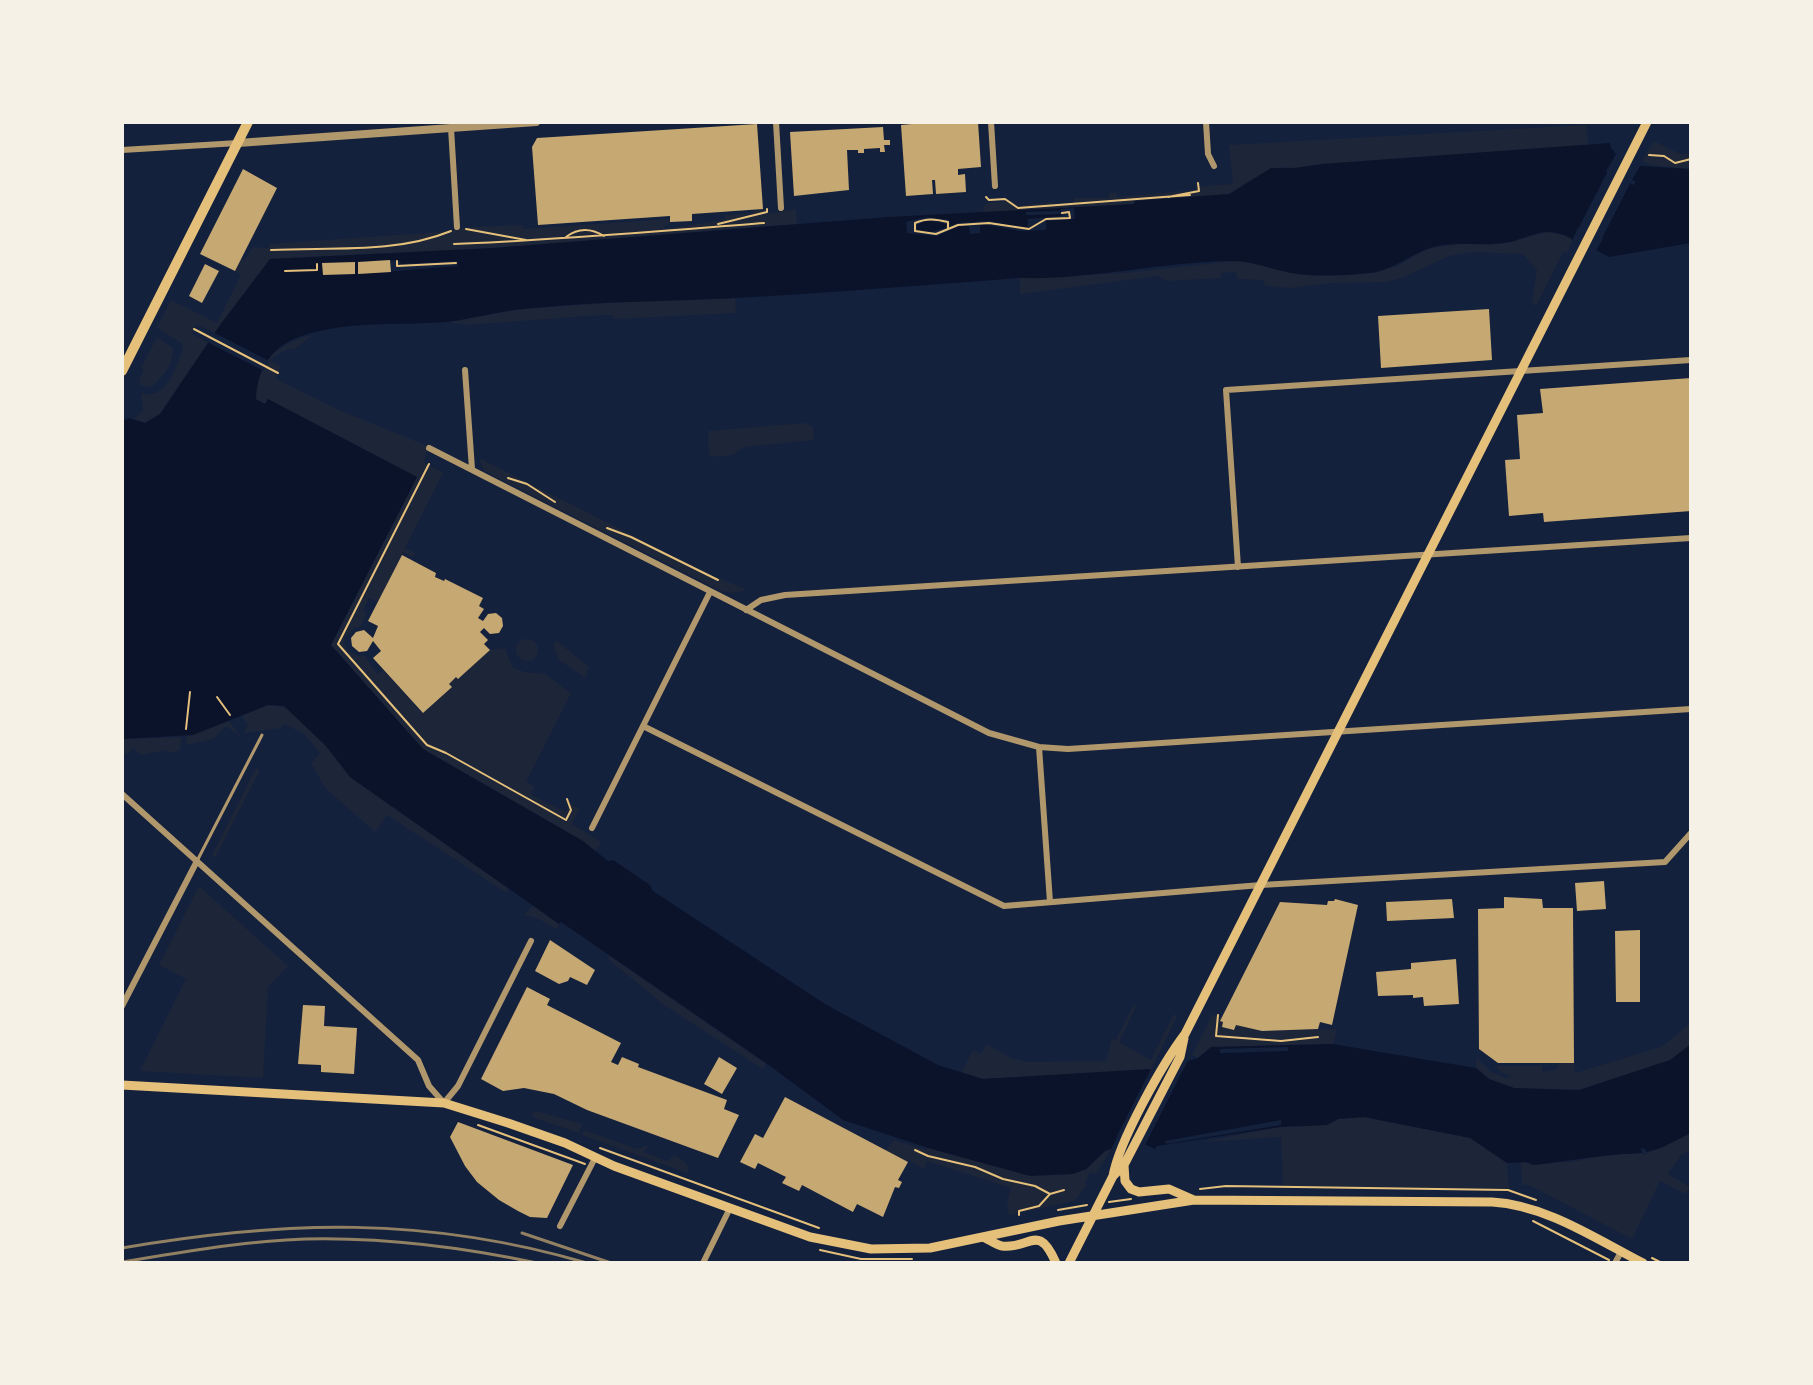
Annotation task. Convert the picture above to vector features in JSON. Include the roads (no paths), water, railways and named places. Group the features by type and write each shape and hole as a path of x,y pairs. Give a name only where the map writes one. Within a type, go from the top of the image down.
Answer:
{"main road":[{"path":"123,369 248,122"},
{"path":"1113,1176 1115,1161 1130,1143 1165,1076 1171,1052 1185,1034 1647,122"},
{"path":"122,1085 444,1103 565,1143 595,1158 810,1237 871,1249 930,1248 1196,1195"},
{"path":"1130,1143 1124,1165 1125,1181 1131,1189 1139,1192 1169,1189 1196,1195 1510,1203 1545,1214 1643,1263"},
{"path":"1069,1263 1113,1176 1124,1165"},
{"path":"983,1237 1002,1246 1040,1241 1049,1246 1056,1263"}],"street":[{"path":"122,150 451,124 536,122"},
{"path":"776,122 781,208"},
{"path":"991,122 995,186"},
{"path":"1206,122 1208,154 1214,166"},
{"path":"451,124 458,229"},
{"path":"1238,567 1226,390 1691,360"},
{"path":"465,370 472,469"},
{"path":"429,448 989,733 1039,747 1068,749 1691,709"},
{"path":"746,610 761,600 785,595 1691,538"},
{"path":"592,828 710,592"},
{"path":"643,726 1004,906 1261,885 1665,862 1691,833"},
{"path":"1039,747 1050,902"},
{"path":"122,794 418,1060 429,1086 444,1103 458,1086 531,941"},
{"path":"122,1006 125,991 197,861"},
{"path":"560,1226 595,1158"},
{"path":"703,1263 730,1208"},
{"path":"1615,1263 1621,1252"}],"lane":[{"path":"197,861 262,735"}],"railway":[{"path":"122,1248 241,1232 355,1227 469,1237 587,1263"},
{"path":"522,1233 611,1263"},
{"path":"122,1262 282,1240 335,1239 422,1244 537,1263"}]}
